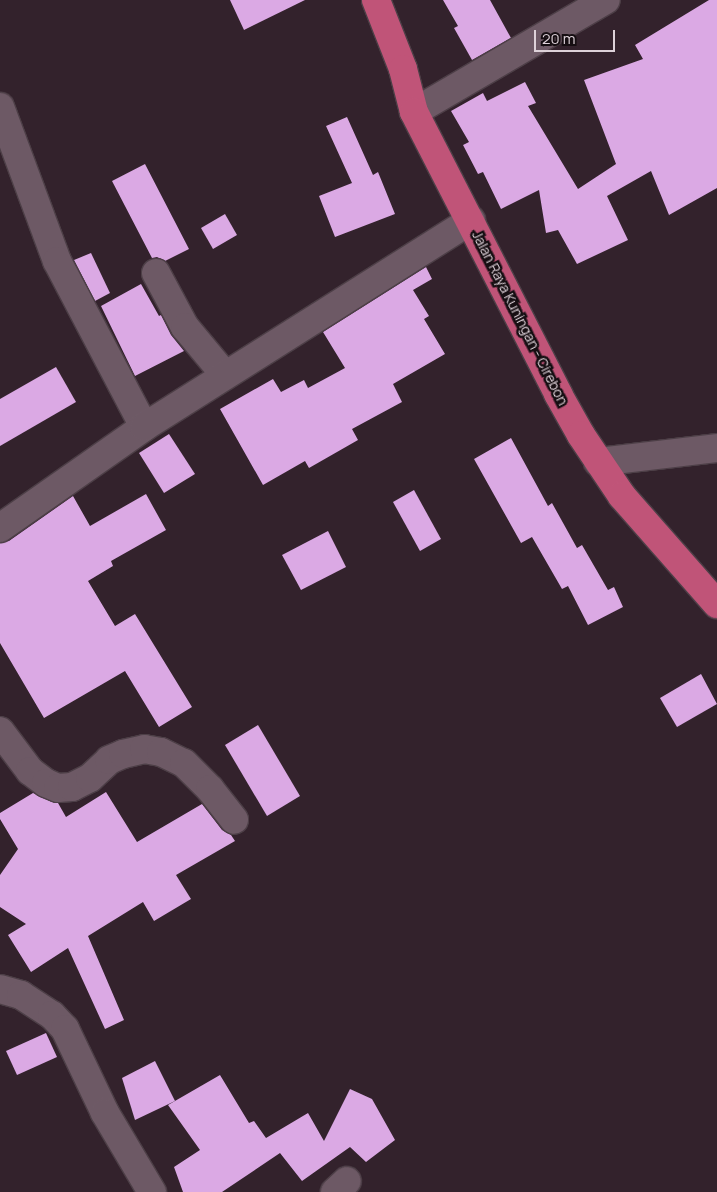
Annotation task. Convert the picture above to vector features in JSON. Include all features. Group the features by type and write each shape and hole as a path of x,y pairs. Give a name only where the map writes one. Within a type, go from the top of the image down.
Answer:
{"highway":[{"name":"Jalan Raya Kuningan - Cirebon","path":"376,0 403,69 414,112 471,220 539,360 598,462 622,496 717,604"}],"street":[{"path":"414,112 606,0"},
{"path":"0,108 58,261 144,427"},
{"path":"0,528 144,427 471,220"},
{"path":"156,273 185,327 225,375"},
{"path":"598,462 717,448"},
{"path":"0,731 30,771 46,783 58,788 72,788 90,778 109,760 123,754 144,749 161,752 184,762 234,820"},
{"path":"0,989 21,995 52,1015 65,1029 105,1113 152,1192"}],"building":[{"path":"230,0 305,0 244,30"},
{"path":"443,0 490,0 511,38 472,60 454,28 458,26"},
{"path":"709,0 717,0 717,188 669,215 651,171 607,196 628,240 577,264 558,230 546,233 539,190 501,209 483,172 478,174 463,145 469,142 451,111 483,93 487,101 525,82 536,103 528,106 578,189 616,164 584,80 643,59 635,45"},
{"path":"347,117 373,175 378,172 395,214 335,237 319,196 352,183 326,126"},
{"path":"145,164 189,249 165,261 157,257 152,258 112,181"},
{"path":"225,214 237,235 213,249 201,228"},
{"path":"91,253 110,293 95,301 74,260"},
{"path":"426,267 432,279 413,290 429,316 424,319 445,354 393,384 402,402 352,429 358,440 309,468 305,461 263,485 220,409 273,379 281,392 304,380 308,388 345,368 323,332"},
{"path":"141,284 159,316 161,315 171,335 184,351 135,376 101,306"},
{"path":"56,367 76,402 0,446 0,399"},
{"path":"169,434 195,474 164,493 139,453"},
{"path":"511,438 548,506 552,503 577,548 582,545 608,590 614,587 623,607 588,625 568,586 562,589 532,537 521,543 474,459"},
{"path":"414,490 441,539 420,551 393,502"},
{"path":"146,494 166,530 111,561 113,566 88,581 115,626 135,614 192,707 159,727 125,671 44,718 0,643 0,543 9,541 73,496 90,526"},
{"path":"328,531 346,567 301,590 282,555"},
{"path":"701,674 717,704 677,727 660,698"},
{"path":"258,725 300,796 267,816 225,745"},
{"path":"106,792 137,842 202,804 222,830 231,835 235,841 176,875 191,899 154,921 143,902 88,936 124,1020 105,1029 68,948 31,972 8,935 26,924 0,907 0,875 18,849 0,819 0,813 33,793 58,803 66,817"},
{"path":"46,1033 57,1057 17,1075 6,1051"},
{"path":"155,1061 175,1101 135,1120 122,1078"},
{"path":"220,1075 249,1123 254,1121 266,1138 308,1113 324,1141 350,1089 372,1099 395,1140 366,1162 350,1147 302,1181 280,1153 222,1192 183,1192 174,1167 200,1150 168,1105"}]}
